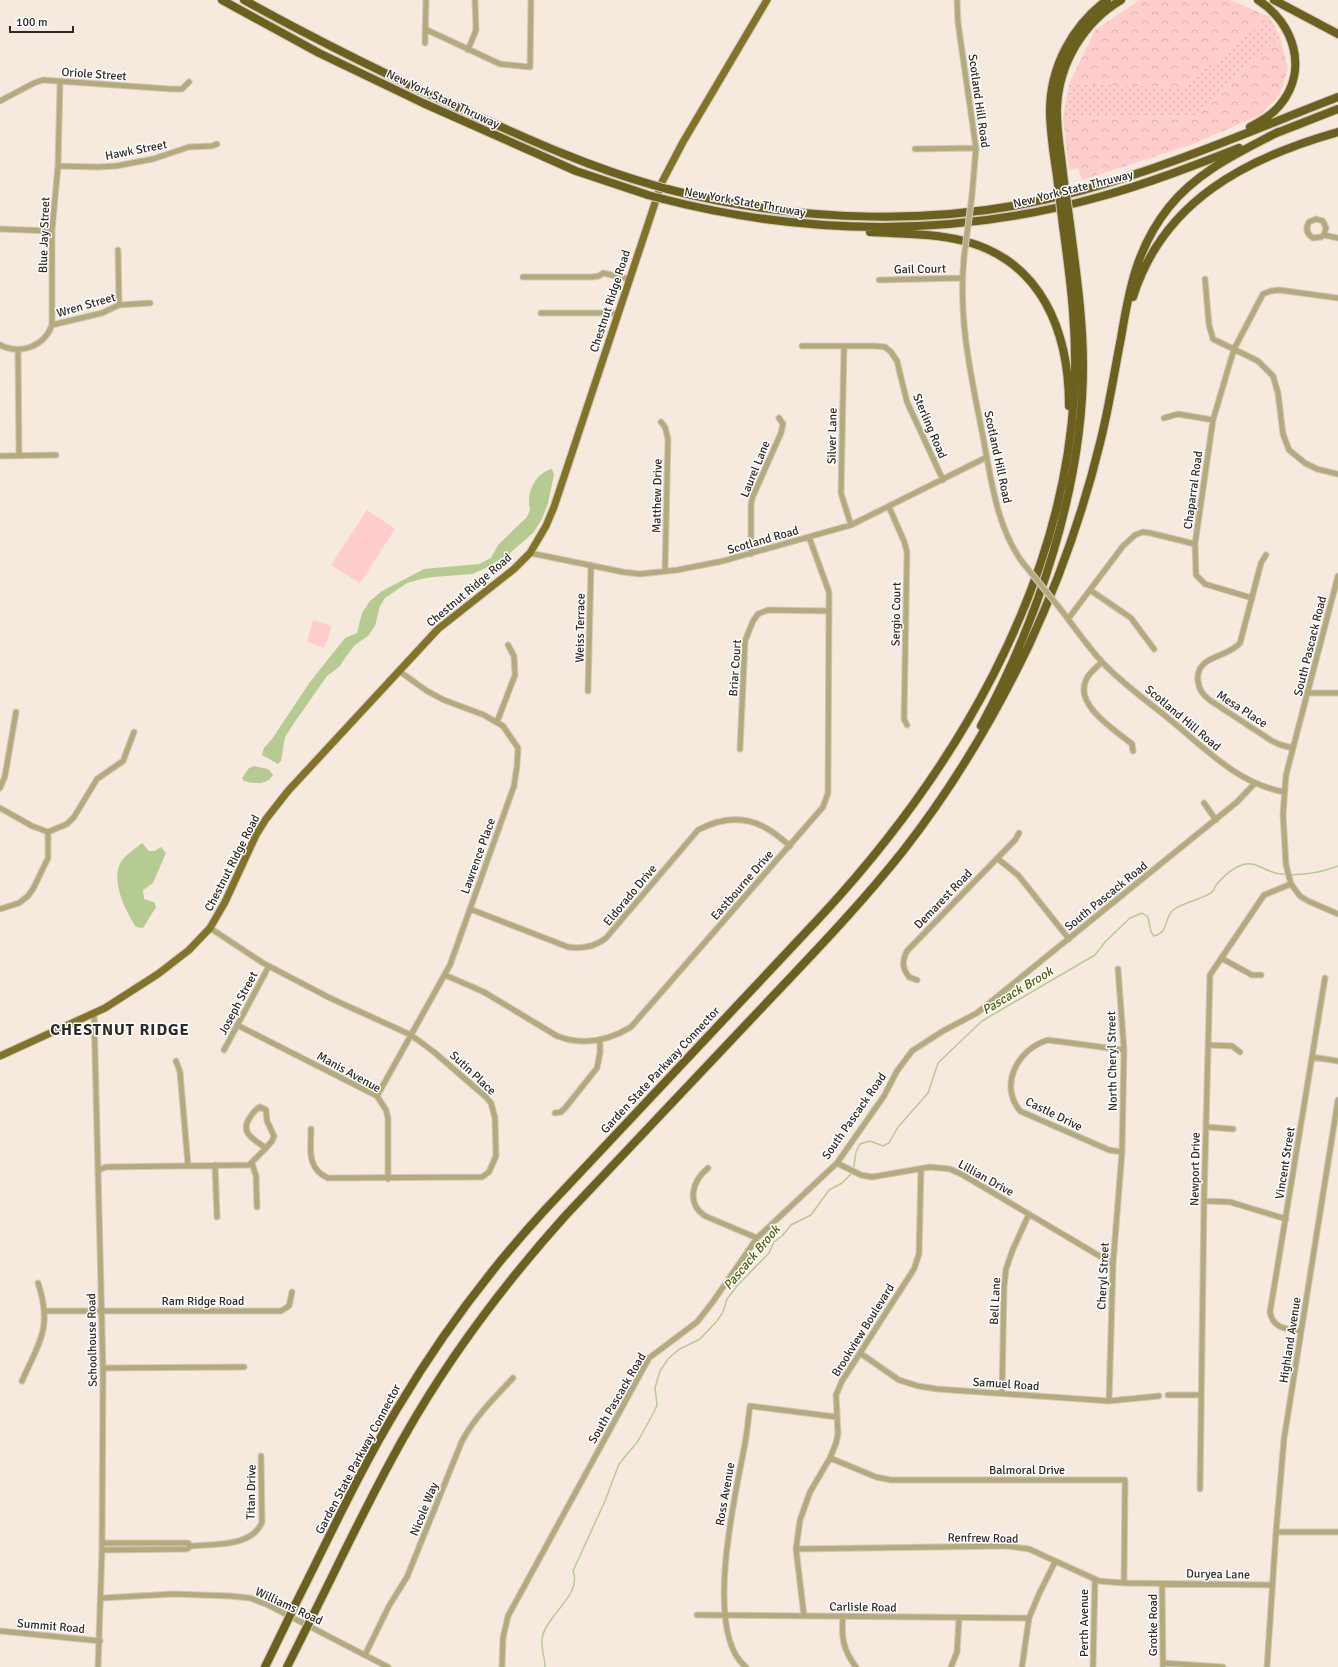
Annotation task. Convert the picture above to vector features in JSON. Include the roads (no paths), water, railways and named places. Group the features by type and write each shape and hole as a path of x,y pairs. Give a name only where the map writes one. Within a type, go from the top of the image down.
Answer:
{"highway":[{"name":"New York State Thruway","path":"222,0 319,53 424,104 576,170 648,195 697,208 758,219 815,225 874,228 932,226 983,221 1028,214 1084,201 1136,186 1338,109"},
{"name":"New York State Thruway","path":"244,0 366,64 509,130 591,165 667,189 741,205 816,214 887,216 950,213 1007,206 1079,192 1148,170 1338,97"},
{"path":"941,799 990,709 1022,638 1048,564 1068,490 1079,429 1083,366 1081,312 1050,113 1050,97 1055,74 1063,53 1075,33 1090,15 1107,0"},
{"path":"1060,175 1057,113 1059,91 1064,70 1073,50 1085,31 1100,15 1121,0"},
{"path":"1232,139 1276,109 1288,93 1294,72 1294,49 1287,30 1276,15 1258,0"},
{"path":"1274,0 1338,34"},
{"path":"287,1667 403,1438 443,1372 487,1310 556,1227 861,901 901,853 941,799 976,744 1002,698 1035,631 1062,566 1082,508 1097,456 1108,410 1130,288 1139,258 1153,230 1169,207 1188,187 1210,169 1278,132"},
{"path":"1121,334 1143,269 1162,237 1184,211 1211,189 1251,165 1291,148 1338,132"},
{"path":"815,225 862,232 938,237 965,241 998,255 1015,267 1029,280 1043,298 1053,315 1060,335 1065,358 1068,382 1069,412 1062,488"},
{"path":"1062,488 1072,428 1076,366 1074,312 1067,225"},
{"name":"Garden State Parkway Connector","path":"265,1667 359,1477 396,1409 438,1344 483,1282 543,1212 834,902 879,849 929,781 974,710 1006,648 1035,576 1050,533 1062,488"}],"main road":[{"name":"Chestnut Ridge Road","path":"0,1056 94,1013 130,993 178,959 200,939 210,928 225,902 256,835 276,805 438,628 514,569 530,553 546,526 554,508 654,202 666,172 767,0"}],"street":[{"path":"425,43 426,0"},
{"path":"468,50 476,30 475,0"},
{"path":"425,29 500,64 530,68 531,0"},
{"name":"Scotland Hill Road","path":"957,0 958,23 976,148 962,278 961,298 965,342 987,457 1003,526 1009,542 1023,563 1102,662 1121,680 1171,720 1210,755 1233,771 1255,783 1284,792"},
{"name":"Oriole Street","path":"0,101 34,83 43,80 182,89 189,82"},
{"name":"Blue Jay Street","path":"52,325 52,231 58,166 60,82"},
{"name":"Hawk Street","path":"58,166 116,166 153,159 189,147 212,146 217,144"},
{"path":"915,149 976,148"},
{"path":"0,228 52,231"},
{"path":"1324,235 1338,238"},
{"path":"118,250 119,305"},
{"path":"523,277 592,277 599,276 603,273 629,279"},
{"name":"Gail Court","path":"879,280 962,278"},
{"path":"1206,279 1210,332 1213,338 1258,361 1274,376 1278,393 1283,434 1289,450 1305,463 1317,469 1338,474"},
{"name":"Chaparral Road","path":"1252,598 1205,584 1196,575 1195,544 1213,420 1234,350 1263,294 1279,290 1338,298"},
{"name":"Wren Street","path":"52,325 102,313 119,305 150,304"},
{"path":"541,313 612,313 617,315"},
{"path":"0,345 18,350 31,347 39,343 50,332 52,325"},
{"name":"Sterling Road","path":"802,346 876,346 885,347 891,352 897,361 907,402 943,480"},
{"name":"Silver Lane","path":"844,347 841,493 851,525"},
{"path":"18,350 19,456"},
{"path":"1164,418 1178,414 1213,420"},
{"name":"Laurel Lane","path":"751,554 752,500 781,433 783,424 779,418"},
{"name":"Matthew Drive","path":"662,422 668,439 665,571"},
{"path":"0,456 56,455"},
{"name":"Scotland Road","path":"530,553 640,574 724,561 851,525 987,457"},
{"name":"Sergio Court","path":"889,506 904,541 907,552 904,718 907,725"},
{"path":"1068,619 1123,546 1135,535 1143,532 1150,533 1195,544"},
{"name":"Eastbourne Drive","path":"445,975 484,992 557,1036 567,1040 585,1042 600,1040 622,1033 631,1028 790,846 823,806 828,793 829,592 810,537"},
{"name":"Mesa Place","path":"1266,555 1261,563 1240,643 1229,653 1210,658 1204,663 1199,670 1199,688 1204,696 1272,741 1293,748"},
{"name":"Weiss Terrace","path":"588,691 591,565"},
{"name":"South Pascack Road","path":"1290,882 1286,865 1283,814 1286,775 1338,576"},
{"path":"1090,590 1131,618 1154,649"},
{"name":"Briar Court","path":"740,750 745,641 753,621 758,614 768,610 829,611"},
{"path":"497,722 515,675 514,656 508,645"},
{"path":"1102,662 1087,679 1084,688 1086,699 1092,711 1132,744 1133,751"},
{"name":"Lawrence Place","path":"377,1096 450,965 514,786 518,766 518,748 508,732 497,722 427,691 398,671"},
{"path":"1308,693 1338,693"},
{"path":"0,788 5,776 16,712"},
{"path":"0,808 32,826 48,832 67,824 74,817 97,779 123,761 134,732"},
{"name":"South Pascack Road","path":"502,1667 503,1638 508,1616 649,1358 697,1322 757,1238 837,1163 884,1096 897,1071 912,1051 943,1031 977,1013 1216,820 1237,802 1255,783"},
{"path":"1204,803 1216,820"},
{"name":"Eldorado Drive","path":"470,909 568,947 587,947 599,943 606,938 698,830 705,826 726,820 752,821 766,827 790,846"},
{"path":"0,909 19,903 34,889 48,858 48,832"},
{"name":"Demarest Road","path":"917,980 909,978 903,969 903,959 907,951 1015,840 1019,833"},
{"path":"997,858 1018,875 1069,939"},
{"path":"1290,882 1300,896 1338,914"},
{"name":"Newport Drive","path":"1200,1489 1204,1202 1210,975 1264,895 1290,882"},
{"name":"Sutin Place","path":"210,928 269,966 330,998 411,1035 434,1052 491,1103 495,1118 496,1156 489,1172 482,1177 334,1179 322,1176 312,1164 310,1129"},
{"path":"1221,958 1252,975 1261,975"},
{"name":"Joseph Street","path":"224,1050 269,966"},
{"name":"North Cheryl Street","path":"1118,969 1124,1050 1122,1152"},
{"name":"Vincent Street","path":"1301,1331 1278,1326 1272,1321 1270,1312 1325,978"},
{"name":"Schoolhouse Road","path":"94,1013 103,1368 102,1598 98,1667"},
{"name":"Manis Avenue","path":"237,1025 377,1096 383,1104 388,1118 388,1179"},
{"path":"555,1113 561,1112 566,1107 597,1068 600,1053 600,1040"},
{"name":"Castle Drive","path":"1122,1152 1109,1150 1020,1111 1014,1104 1010,1094 1010,1085 1012,1075 1021,1058 1039,1042 1048,1040 1124,1050"},
{"path":"1208,1045 1232,1046 1240,1052"},
{"path":"1312,1057 1338,1061"},
{"path":"176,1061 180,1072 188,1165"},
{"name":"Highland Avenue","path":"1267,1667 1284,1439 1338,1100"},
{"path":"99,1170 106,1167 249,1165 252,1163 266,1148 272,1141 274,1134 267,1121 266,1110 260,1107 257,1108 247,1120 246,1129 250,1137 266,1148"},
{"path":"1206,1127 1233,1129"},
{"name":"Cheryl Street","path":"1109,1401 1113,1264 1122,1152"},
{"path":"252,1163 256,1176 257,1207"},
{"name":"Lillian Drive","path":"837,1163 861,1175 872,1177 930,1167 950,1169 963,1175 1113,1264"},
{"path":"215,1165 217,1217"},
{"path":"708,1168 701,1174 696,1183 693,1202 698,1211 705,1216 757,1238"},
{"name":"Brookview Boulevard","path":"804,1616 796,1549 800,1520 810,1492 830,1458 838,1434 836,1395 842,1381 914,1269 919,1254 921,1169"},
{"path":"1204,1202 1230,1202 1286,1219"},
{"name":"Bell Lane","path":"1002,1393 1004,1287 1006,1269 1013,1249 1029,1214"},
{"path":"22,1381 42,1338 45,1311 38,1283"},
{"name":"Ram Ridge Road","path":"45,1311 281,1311 289,1306 292,1292"},
{"name":"Samuel Road","path":"860,1353 899,1380 918,1386 937,1389 1109,1401 1159,1396"},
{"path":"103,1368 244,1367"},
{"name":"Nicole Way","path":"365,1655 389,1606 407,1577 462,1441 469,1428 513,1378"},
{"path":"1168,1395 1201,1395"},
{"name":"Ross Avenue","path":"746,1667 739,1662 732,1647 727,1629 724,1572 726,1548 739,1467 744,1449 750,1406 837,1417"},
{"name":"Titan Drive","path":"102,1550 187,1549 191,1546 239,1541 254,1534 260,1528 262,1522 261,1456"},
{"name":"Balmoral Drive","path":"830,1458 876,1477 891,1480 1125,1480 1124,1583"},
{"path":"1276,1532 1338,1532"},
{"name":"Titan Drive","path":"102,1543 188,1543 191,1546"},
{"name":"Renfrew Road","path":"796,1549 1007,1546 1029,1549 1095,1579 1124,1583 1162,1584"},
{"path":"1022,1667 1029,1618 1055,1562"},
{"name":"Perth Avenue","path":"1093,1667 1095,1579"},
{"name":"Duryea Lane","path":"1162,1584 1272,1585"},
{"name":"Grotke Road","path":"1162,1584 1163,1665"},
{"name":"Williams Road","path":"102,1598 173,1594 250,1598 268,1605 388,1667"},
{"name":"Carlisle Road","path":"697,1615 1029,1618"},
{"path":"843,1616 842,1640 847,1653 856,1667"},
{"path":"951,1667 957,1652 960,1618"},
{"name":"Summit Road","path":"0,1631 100,1640"},
{"path":"1163,1665 1224,1667"}],"waterway":[{"name":"Pascack Brook","path":"545,1667 542,1642 545,1630 573,1588 575,1580 573,1571 605,1501 619,1464 638,1441 654,1412 657,1405 655,1388 660,1371 668,1359 678,1350 700,1339 717,1321 723,1312 727,1299 737,1286 769,1253 774,1242 782,1236 791,1225 811,1215 829,1190 842,1183 851,1174 856,1152 860,1144 870,1141 883,1146 889,1143 898,1127 928,1093 938,1063 982,1021 1095,955 1106,941 1130,918 1142,913 1148,917 1151,932 1154,936 1159,934 1164,928 1173,910 1209,894 1226,875 1243,864 1254,865 1275,873 1288,875 1310,873 1338,866"}],"district":[{"name":"CHESTNUT RIDGE","path":"120,1029"}]}
